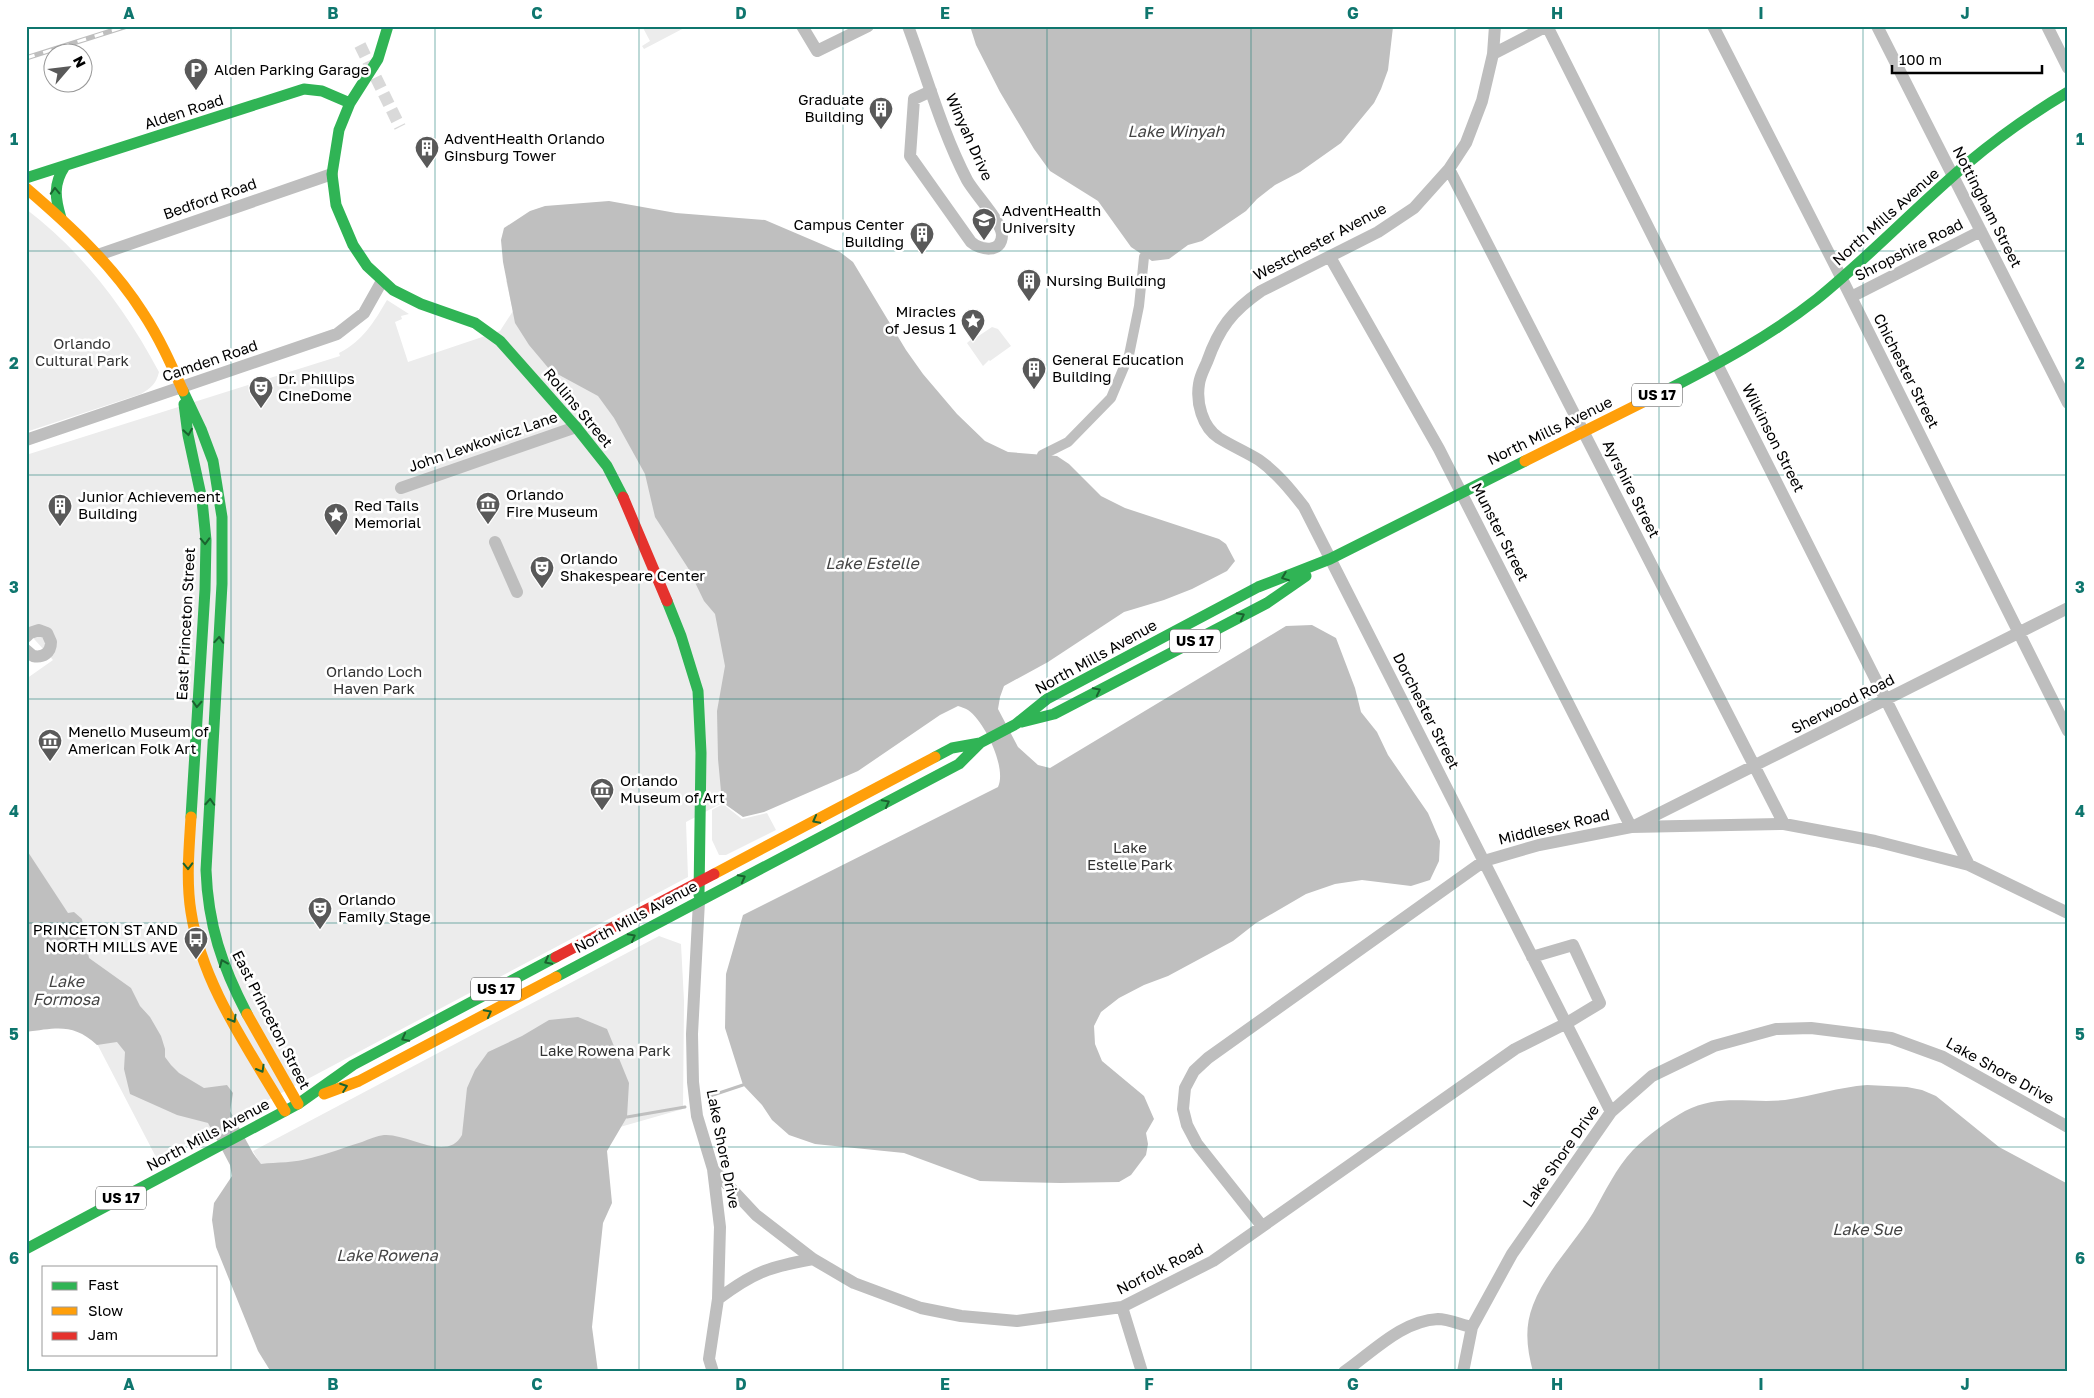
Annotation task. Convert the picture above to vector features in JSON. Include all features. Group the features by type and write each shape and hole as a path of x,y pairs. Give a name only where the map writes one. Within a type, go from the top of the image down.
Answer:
{"main road":[{"name":"Rollins Street","path":"388,26 378,59 350,103 338,130 332,174 336,205 342,223 353,245 367,266 382,281 403,296 421,304 466,318 488,331 522,364 576,427 606,466 621,492 690,661 698,691 701,753 699,901"},
{"name":"Alden Road","path":"26,178 304,89 322,90 350,103"},
{"name":"North Mills Avenue","path":"26,1249 298,1104 353,1065 952,748 980,743 1016,724 1047,699 1258,587 1330,559 1718,364 1780,326 1841,277 1952,176 2008,130 2068,92"},
{"path":"62,219 54,195 55,183 64,166"},
{"name":"East Princeton Street","path":"26,188 62,219 98,255 123,284 162,345 207,440 216,472 221,506 224,584 206,870 208,902 212,930 233,985 298,1104"},
{"name":"East Princeton Street","path":"182,388 188,435 202,500 206,540 205,590 188,859 192,920 207,968 219,996 285,1111"},
{"name":"North Mills Avenue","path":"1016,724 1054,714 1267,603 1330,559"},
{"name":"North Mills Avenue","path":"298,1104 359,1081 960,764 980,743"}],"street":[{"path":"802,26 817,51 868,26"},
{"name":"Winyah Drive","path":"908,26 952,146 968,182 1000,225 1002,236 999,243 993,248 986,250 978,248 971,242 910,156 914,99 931,91"},
{"path":"1493,54 1495,26"},
{"path":"1493,54 1547,26"},
{"name":"Wilkinson Street","path":"1547,26 1969,864"},
{"name":"Chichester Street","path":"1712,26 1841,277 2068,731"},
{"name":"Nottingham Street","path":"1877,26 2068,402"},
{"path":"2047,26 2068,68"},
{"name":"Westchester Avenue","path":"1210,353 1223,325 1246,302 1261,291 1378,232 1414,208 1449,168 1466,143 1482,101 1493,54"},
{"name":"Ayrshire Street","path":"1449,168 1784,824"},
{"name":"Bedford Road","path":"98,255 332,174"},
{"name":"Shropshire Road","path":"1851,297 1981,231"},
{"name":"Munster Street","path":"1330,257 1439,449 1631,827"},
{"name":"Camden Road","path":"26,440 337,334 364,313 382,281"},
{"name":"Dorchester Street","path":"1210,353 1199,383 1199,408 1205,423 1216,437 1259,460 1284,482 1304,507 1611,1112"},
{"name":"John Lewkowicz Lane","path":"401,488 576,427"},
{"path":"495,542 517,592"},
{"name":"Sherwood Road","path":"1631,827 2068,608"},
{"path":"26,636 30,632 38,630 47,633 51,642 49,652 44,656 33,656 26,650"},
{"path":"200,664 218,664"},
{"path":"198,683 217,683"},
{"name":"Middlesex Road","path":"1262,1226 1197,1144 1188,1125 1183,1108 1185,1088 1194,1071 1208,1058 1484,861 1539,845 1631,827 1784,824 1875,841 1969,864 2068,913"},
{"name":"Lake Shore Drive","path":"699,901 692,1034 694,1082 698,1116 713,1170 720,1227 718,1299 709,1359 713,1372"},
{"name":"Norfolk Road","path":"713,1170 756,1215 812,1259 854,1283 921,1308 961,1316 1017,1320 1059,1317 1122,1307 1213,1260 1515,1049 1567,1023 1600,1003 1573,945 1532,957"},
{"name":"Lake Shore Drive","path":"1463,1372 1472,1328 1512,1254 1611,1112 1652,1076 1714,1046 1776,1029 1811,1028 1891,1038 1944,1057 2068,1127"},
{"path":"718,1299 743,1280 763,1270 812,1259"},
{"path":"1122,1307 1142,1372"},
{"path":"1344,1372 1399,1331 1416,1323 1439,1319 1472,1328"}],"green space":[{"path":"642,26 688,26 644,49 642,46 650,41"},
{"name":"Orlando Cultural Park","path":"26,209 66,244 102,283 132,326 159,372 153,385 141,394 26,432"},
{"name":"Orlando Loch Haven Park","path":"506,280 582,366 726,582 751,788 686,822 688,877 157,1159 79,1009 26,939 26,679 53,660 26,630 26,455 340,356 339,353 355,343 367,330 387,300 409,314 401,316 402,319 395,322 408,362 500,331 513,311"},
{"path":"992,327 998,329 1011,346 983,366 967,343 975,336 977,337"},
{"path":"723,804 742,819 767,813 776,830 726,855 719,855 712,840 712,810"},
{"name":"Lake Rowena Park","path":"659,936 681,944 684,1001 683,1109 606,1131 286,1210 253,1151"}],"water":[{"name":"Lake Winyah","path":"970,26 1393,27 1388,70 1381,89 1374,103 1341,143 1300,172 1275,185 1257,199 1246,211 1202,241 1188,245 1169,259 1152,261 1131,247 1098,201 1050,171 1034,149 1000,92 976,45"},
{"name":"Lake Estelle","path":"609,201 676,213 765,220 840,252 853,262 906,350 923,374 957,414 985,441 1008,452 1057,456 1069,464 1101,496 1125,508 1219,539 1226,544 1235,561 1227,571 1192,589 1124,612 1048,662 1004,686 998,709 1018,747 1038,765 1050,768 1286,626 1312,625 1336,638 1355,688 1361,712 1377,732 1388,755 1428,813 1440,841 1439,861 1430,880 1411,886 1362,880 1335,884 1306,894 1256,923 1233,941 1168,976 1144,985 1119,998 1101,1012 1094,1026 1095,1044 1102,1061 1144,1096 1154,1119 1146,1133 1148,1144 1146,1155 1131,1175 1119,1182 980,1181 904,1153 815,1144 789,1135 772,1120 762,1105 743,1085 725,1028 726,974 743,915 998,787 1000,769 993,746 981,724 968,710 958,706 940,715 858,771 764,812 743,817 722,802 718,759 717,711 725,666 715,614 704,601 688,568 655,517 645,474 614,418 598,396 550,370 529,345 515,323 503,262 501,240 504,228 530,211 545,206"},
{"name":"Lake Rowena","path":"26,849 68,913 74,912 82,919 89,958 131,988 140,1006 150,1017 161,1036 165,1057 171,1065 179,1073 204,1088 227,1085 233,1093 230,1111 261,1164 305,1160 384,1135 404,1138 426,1145 447,1147 455,1143 462,1135 467,1088 475,1070 488,1052 522,1036 549,1020 578,1017 607,1029 629,1083 627,1117 607,1151 612,1203 603,1223 592,1327 598,1372 271,1372 258,1351 216,1247 212,1220 214,1203 232,1176 230,1165 208,1123 177,1115 130,1094 124,1069 125,1052 117,1042 97,1045 80,1033 64,1029 26,1032"},
{"name":"Lake Sue","path":"1867,1085 1907,1087 1922,1090 1936,1096 1999,1147 2068,1184 2068,1372 1533,1372 1529,1355 1527,1330 1533,1305 1545,1281 1586,1224 1621,1164 1645,1139 1685,1111 1710,1102 1785,1100"}],"waterway":[{"path":"1042,455 1068,442 1111,398 1129,355 1139,306 1144,257"},
{"path":"707,1097 743,1085"},
{"path":"627,1117 685,1107"}],"tunnel":[{"path":"360,45 400,127"}],"railway":[{"path":"26,58 127,26"}],"traffic: fast":[{"path":"388,26 378,59 350,103 339,130 332,174 336,205 353,245 367,266 393,290 421,304 475,323 500,341 576,427 607,466 623,497"},
{"path":"26,178 304,89 322,91 350,103"},
{"path":"1665,391 1743,349 1817,299 1981,152 2017,125 2068,92"},
{"path":"61,218 56,191 58,179 65,166"},
{"path":"183,391 201,429 213,461 222,517 222,584 206,870 207,890 218,945 230,979 247,1014"},
{"path":"184,404 188,435 202,500 206,540 205,590 191,817"},
{"path":"935,757 952,748 980,743 1016,724 1047,699 1258,587 1330,559 1525,461"},
{"path":"1022,722 1054,714 1267,603 1306,576"},
{"path":"667,601 681,636 698,691 701,753 699,895"},
{"path":"556,977 959,764 980,743"},
{"path":"26,1249 298,1104 353,1065 556,957"}],"traffic: slow":[{"path":"26,188 74,231 118,278 154,332 183,391"},
{"path":"1525,461 1665,391"},
{"path":"714,874 935,757"},
{"path":"191,817 188,865 191,912 205,965 216,991 242,1040 285,1111"},
{"path":"324,1094 359,1081 556,977"},
{"path":"247,1014 298,1104"}],"traffic: jam":[{"path":"623,497 667,601"},
{"path":"556,957 714,874"}],"place":[{"name":"Alden Parking Garage","path":"196,91"},
{"name":"Graduate Building","path":"881,130"},
{"name":"AdventHealth Orlando Ginsburg Tower","path":"427,169"},
{"name":"AdventHealth University","path":"984,241"},
{"name":"Campus Center Building","path":"922,255"},
{"name":"Nursing Building","path":"1029,302"},
{"name":"Miracles of Jesus 1","path":"973,342"},
{"name":"General Education Building","path":"1034,390"},
{"name":"Dr. Phillips CineDome","path":"261,409"},
{"name":"Orlando Fire Museum","path":"488,525"},
{"name":"Junior Achievement Building","path":"60,527"},
{"name":"Red Tails Memorial","path":"336,536"},
{"name":"Orlando Shakespeare Center","path":"542,589"},
{"name":"Menello Museum of American Folk Art","path":"50,762"},
{"name":"Orlando Museum of Art","path":"602,811"},
{"name":"Orlando Family Stage","path":"320,930"},
{"name":"PRINCETON ST AND NORTH MILLS AVE","path":"196,960"}],"park label":[{"name":"Lake Estelle Park","path":"1130,856"}],"water label":[{"name":"Lake Formosa","path":"66,990"}]}
